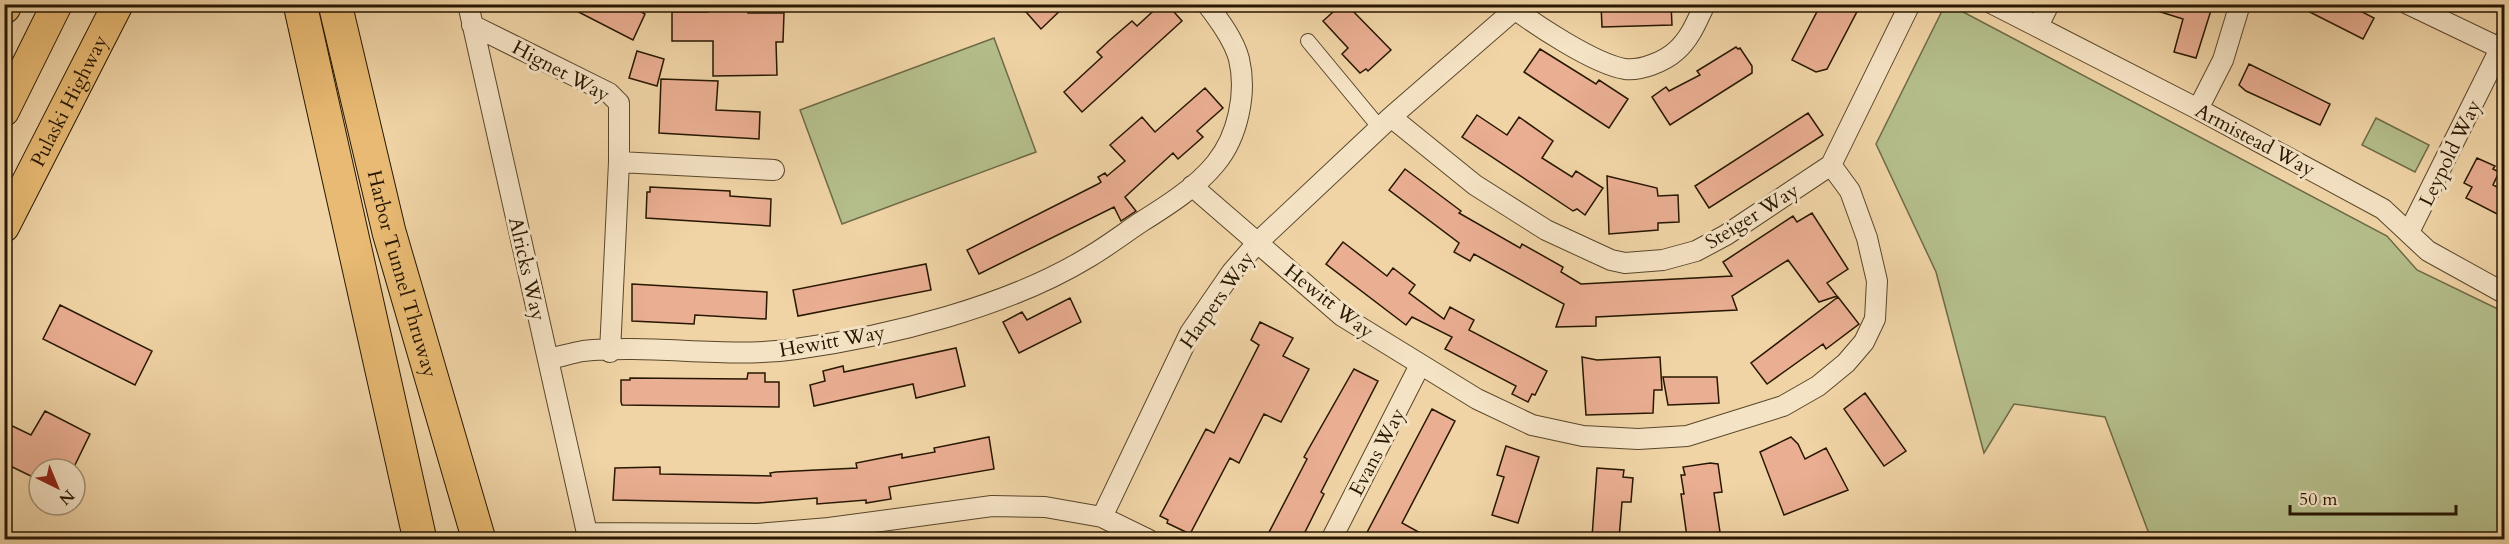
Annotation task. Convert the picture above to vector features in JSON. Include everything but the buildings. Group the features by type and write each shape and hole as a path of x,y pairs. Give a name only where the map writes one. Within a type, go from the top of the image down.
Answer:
{"highway":[{"name":"Harbor Tunnel Thruway","path":"300,4 420,540"},
{"name":"Harbor Tunnel Thruway","path":"334,4 389,231 479,540"}],"main road":[{"path":"4,111 57,4"},
{"name":"Pulaski Highway","path":"4,227 118,4"}],"street":[{"name":"Alricks Way","path":"468,4 587,533 757,534 829,528 992,506 1045,507 1102,517"},
{"path":"1192,186 1216,163 1234,129 1240,109 1242,82 1239,59 1231,41 1207,4"},
{"path":"1515,6 1602,62 1627,69 1656,62 1675,52 1688,39 1705,4"},
{"path":"1831,165 1910,4"},
{"name":"Armistead Way","path":"1993,4 2198,109 2383,209 2428,251 2505,292"},
{"path":"2038,26 2049,4"},
{"path":"2198,109 2223,60 2241,4"},
{"path":"2408,4 2504,46"},
{"name":"Harpers Way","path":"1102,517 1190,333 1232,272 1258,242 1385,122 1515,6"},
{"name":"Hignet Way","path":"472,25 609,93 619,103 619,162 609,352"},
{"name":"Steiger Way","path":"1308,41 1385,122 1508,207 1576,245 1611,260 1625,263 1663,260 1696,251 1726,235 1831,165"},
{"name":"Leypold Way","path":"2409,232 2504,46"},
{"path":"619,162 774,170"},
{"name":"Hewitt Way","path":"548,359 583,351 760,352 794,349 903,328 959,313 1029,286 1088,258 1192,186 1342,316 1477,399 1532,424 1583,436 1638,439 1687,436 1783,406 1818,386 1846,363 1864,342 1875,319 1877,281 1867,238 1850,191 1831,165"},
{"name":"Evans Way","path":"1331,540 1420,364"},
{"path":"1102,517 1149,540"}],"green space":[{"path":"1945,5 1950,5 2387,236 2417,270 2504,312 2504,539 2151,539 2105,417 2014,404 1984,453 1936,272 1876,144"},
{"path":"994,38 1036,152 842,224 800,110"},
{"path":"2376,118 2429,145 2415,172 2362,145"}]}
